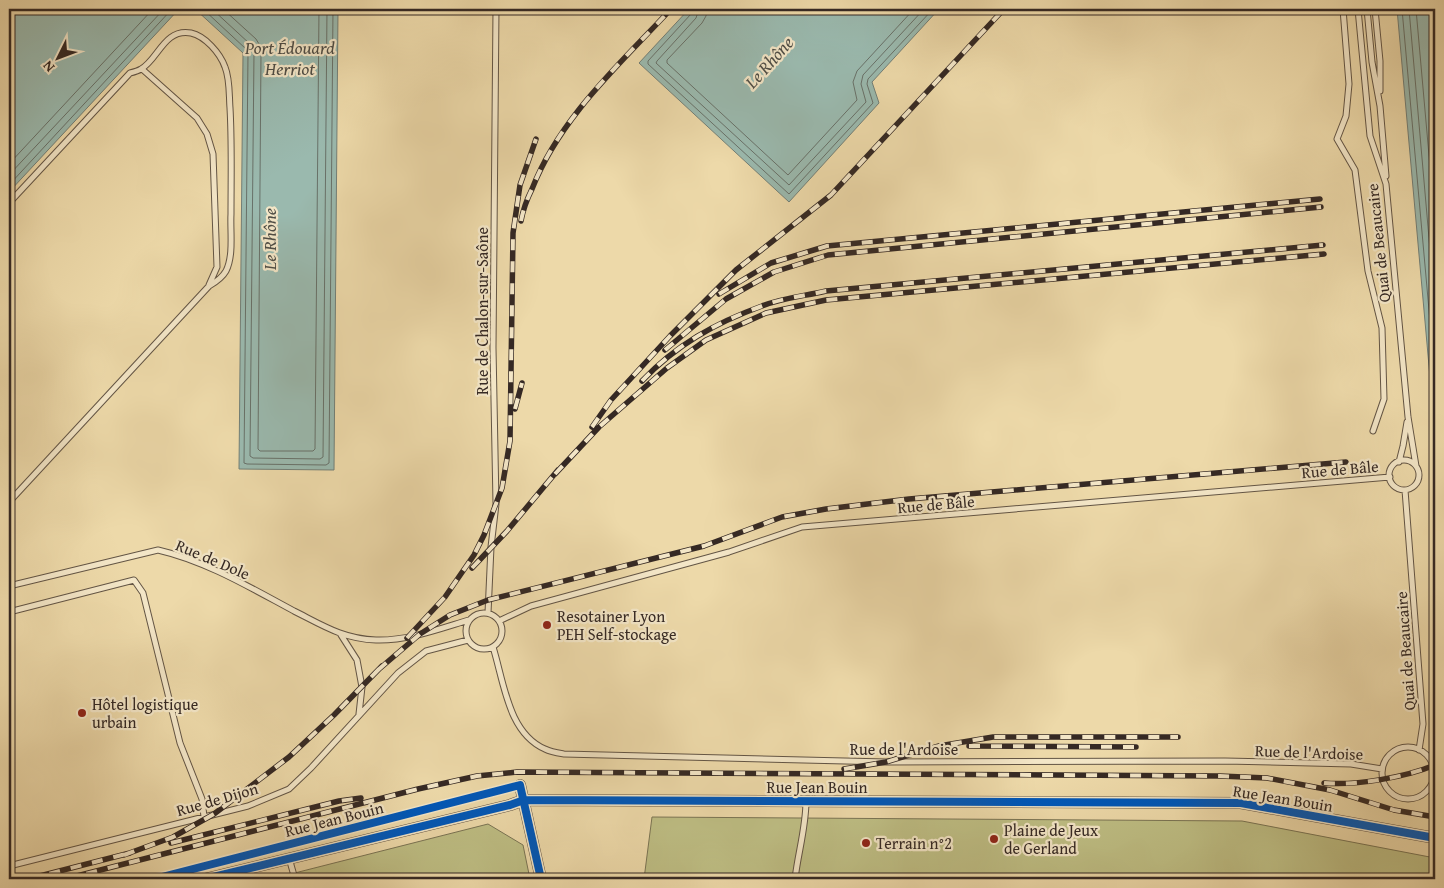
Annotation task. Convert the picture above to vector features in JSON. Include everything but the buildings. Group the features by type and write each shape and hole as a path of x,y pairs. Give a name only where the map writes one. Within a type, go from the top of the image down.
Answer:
{"street":[{"path":"520,785 541,879"},
{"name":"Rue Jean Bouin","path":"205,879 524,800 1241,803 1435,838"}],"lane":[{"name":"Rue de Chalon-sur-Saône","path":"488,613 496,504 493,348 496,9"},
{"path":"1343,9 1349,84 1346,116 1337,139 1355,170 1368,271 1382,328 1384,399 1373,431"},
{"name":"Quai de Beaucaire","path":"1358,9 1370,136 1386,184 1408,417 1419,479 1414,487 1405,490 1423,724 1419,750"},
{"path":"1367,9 1372,62 1380,106"},
{"path":"1375,9 1380,61 1380,106 1386,184"},
{"path":"9,203 130,73 142,69 165,42 180,33 191,33 204,39 217,53 225,66 231,119 230,256 226,271 218,281 209,286 9,502"},
{"path":"142,69 196,118 207,134 213,154 217,267 209,286"},
{"name":"Quai de Beaucaire","path":"1390,477 1392,468 1399,462 1408,417"},
{"path":"1399,462 1408,461 1416,466"},
{"path":"1390,477 1393,485 1401,490 1405,490"},
{"name":"Rue de Bâle","path":"499,621 532,606 729,552 802,526 1390,477"},
{"name":"Rue de Dole","path":"9,586 158,550 176,554 232,579 341,635 375,640 407,638 469,620"},
{"path":"9,612 134,580 143,593 180,742 202,799 204,817"},
{"path":"488,613 499,621 502,632 493,647 487,649 476,648 468,640 465,630 469,620 477,614 488,613"},
{"path":"341,635 357,660 362,687 359,714"},
{"name":"Rue de Dijon","path":"9,866 248,806 288,788 311,768 398,673 426,651 468,640"},
{"name":"Rue de l'Ardoise","path":"493,647 511,714 522,732 545,749 564,754 886,762 1225,761 1351,764 1382,769"},
{"path":"1412,747 1419,750 1430,759 1433,766 1434,774 1430,788 1416,798 1407,800 1399,798 1385,786 1382,778 1382,769 1385,761 1396,750 1412,747"},
{"name":"Rue Jean Bouin","path":"154,879 520,785"},
{"path":"1430,788 1435,793"},
{"path":"795,879 797,858 806,818 806,801"},
{"path":"289,858 295,879"}],"green space":[{"name":"Plaine de Jeux de Gerland","path":"652,817 1242,821 1435,858 1435,879 644,879"},
{"path":"488,824 523,845 530,879 271,879"}],"water":[{"path":"9,9 179,9 9,192"},
{"name":"Port Édouard Herriot","path":"195,9 338,9 334,470 239,469 243,53"},
{"name":"Le Rhône","path":"689,9 939,9 872,82 879,103 789,202 639,63"},
{"path":"1397,9 1435,9 1435,433"}],"railway":[{"path":"521,221 527,201 544,163 558,138 612,71 671,9"},
{"path":"592,427 611,400 670,336 736,270 831,195 1004,9"},
{"path":"407,638 445,597 474,555 484,535 502,488 510,441 513,233 520,185 536,139"},
{"path":"719,294 771,263 827,246 1320,199"},
{"path":"665,350 726,299 774,272 828,255 1321,207"},
{"path":"642,381 668,356 697,336 728,320 762,306 794,297 826,291 1323,245"},
{"path":"555,474 599,427 667,368 706,340 766,313 826,300 1324,254"},
{"path":"515,409 522,383"},
{"path":"378,670 420,634 450,615 488,600 704,546 782,517 826,509 909,499 1346,462"},
{"path":"472,568 507,531 558,470"},
{"path":"124,855 173,837 214,814 289,757 382,666"},
{"path":"844,769 886,762 939,746 993,737 1178,737"},
{"path":"969,746 1136,747"},
{"path":"1324,783 1337,784 1381,780 1435,765"},
{"path":"65,879 418,789 477,776 517,772 1220,776 1267,778 1330,790 1394,810 1435,817"},
{"path":"171,843 339,801 361,798"},
{"path":"28,879 130,853"}],"cycle path":[{"path":"154,879 520,785 541,879"},
{"path":"205,879 524,800 1241,803 1435,838"}],"place":[{"name":"Resotainer Lyon PEH Self-stockage","path":"547,625"},
{"name":"Hôtel logistique urbain","path":"82,713"},
{"name":"Plaine de Jeux de Gerland","path":"994,839"},
{"name":"Terrain n°2","path":"866,843"}]}
